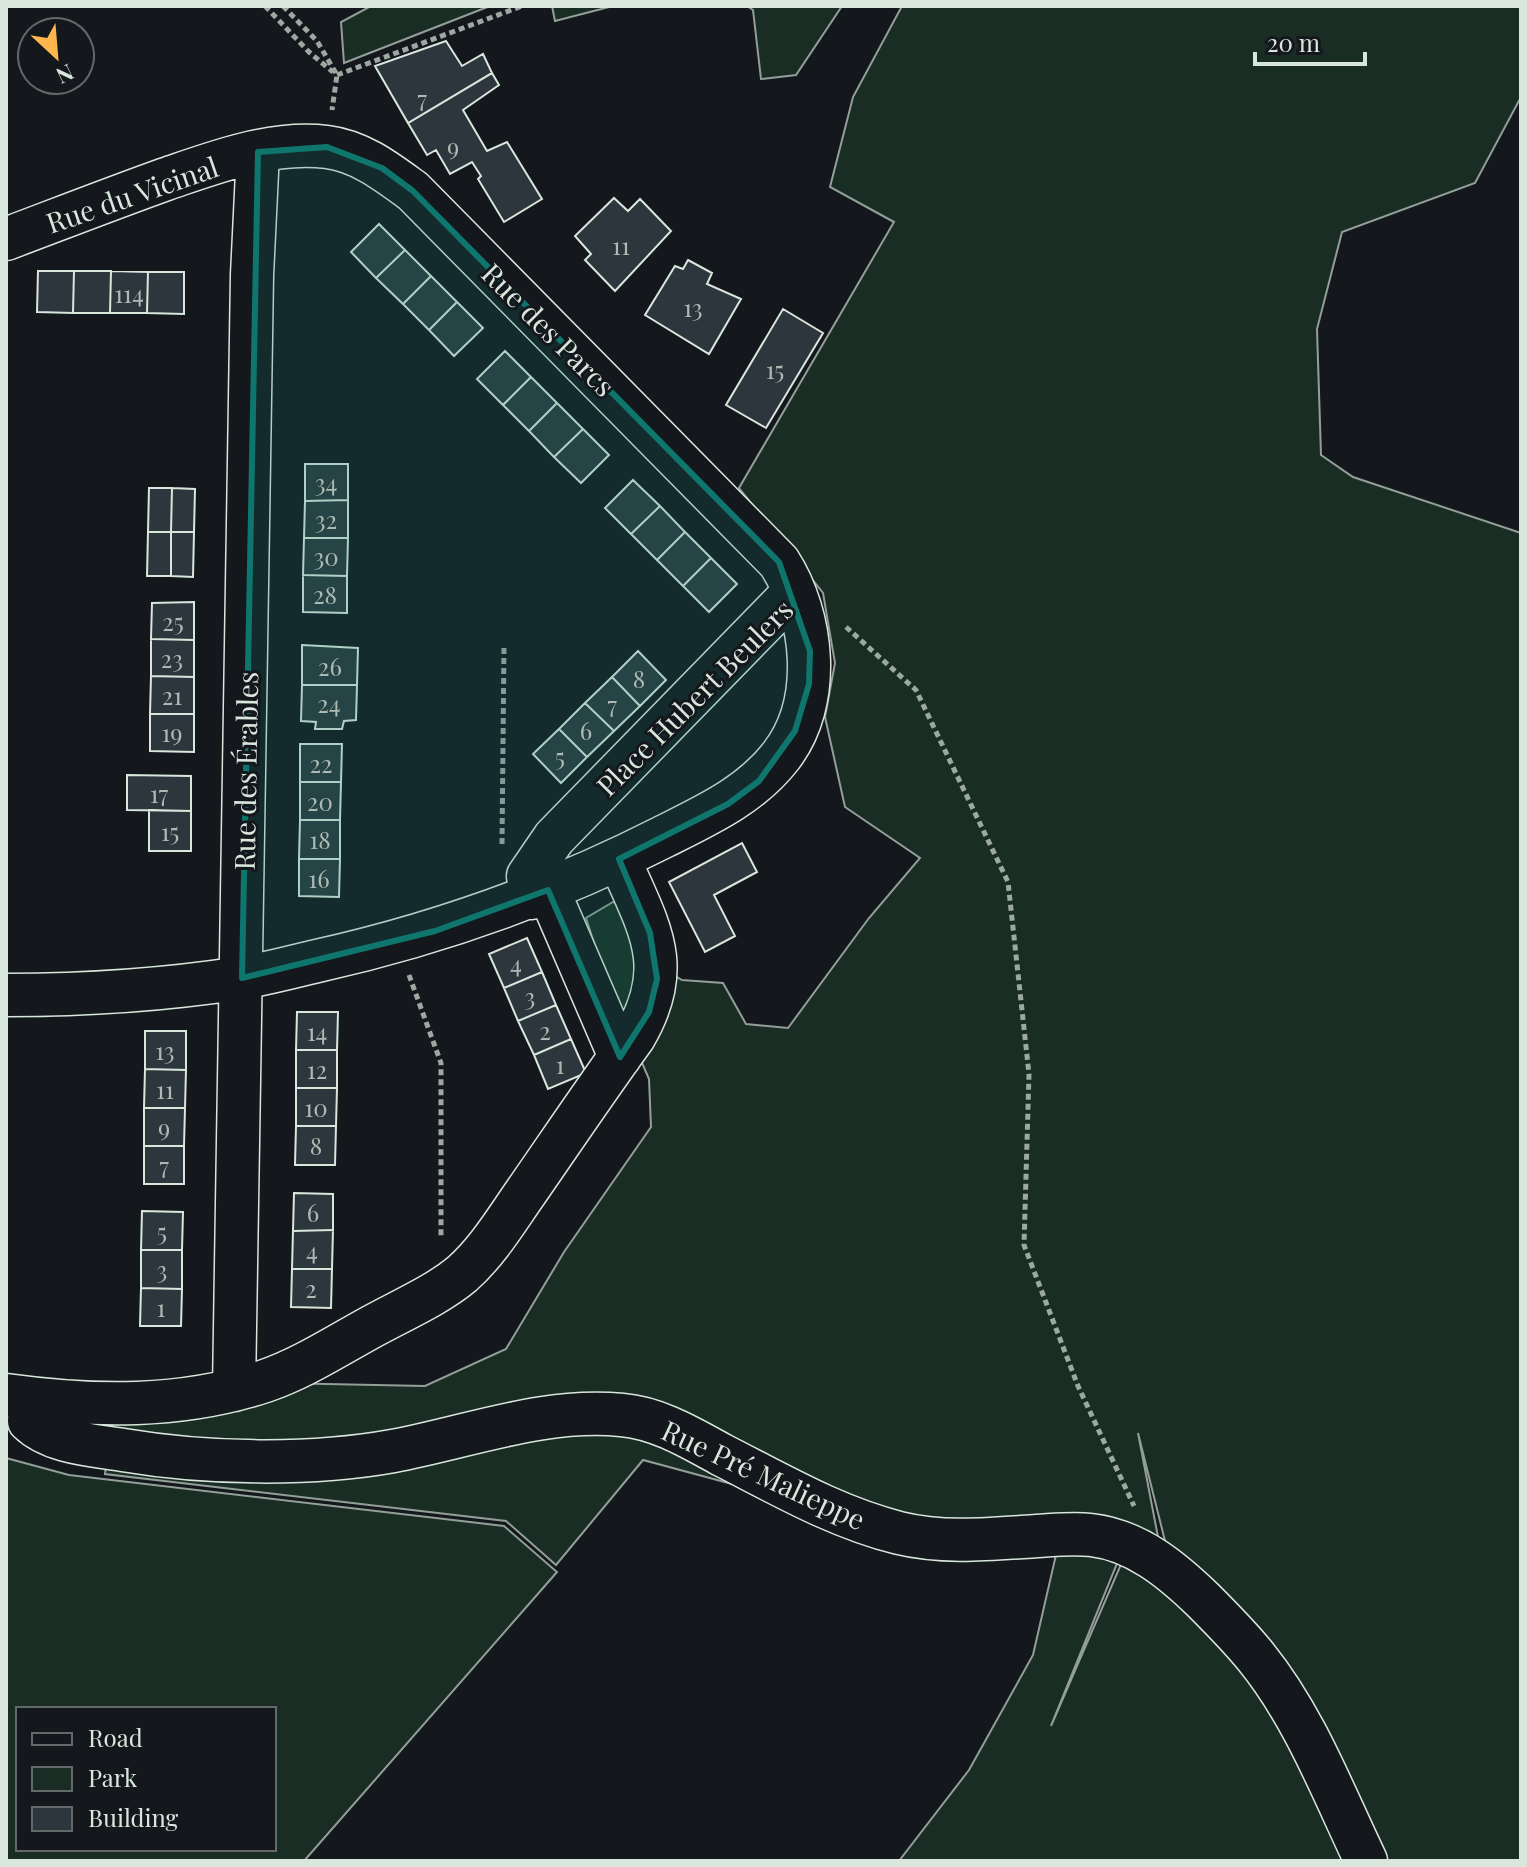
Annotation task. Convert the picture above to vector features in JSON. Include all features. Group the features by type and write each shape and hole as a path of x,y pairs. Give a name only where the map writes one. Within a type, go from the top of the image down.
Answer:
{"street":[{"name":"Rue des Parcs","path":"258,152 286,147 327,147 355,155 382,168 413,191 779,562 794,592"},
{"name":"Rue du Vicinal","path":"6,239 208,165 258,152"},
{"name":"Rue des Érables","path":"234,1390 252,275 258,152"},
{"name":"Place Hubert Beulers","path":"6,995 101,993 242,978 435,931 536,888 619,859 728,804 759,781 783,754 805,708 810,651 794,592"},
{"name":"Place Hubert Beulers","path":"536,888 554,838 794,592"},
{"path":"619,859 650,933 656,954 657,979 649,1012 620,1057"},
{"path":"536,888 620,1057"},
{"name":"Rue Pré Malieppe","path":"620,1057 477,1258 463,1273 440,1288 267,1381 180,1400 133,1404 18,1397 29,1421 40,1431 74,1441 136,1453 216,1460 338,1457 391,1451 565,1415 625,1415 651,1421 683,1435 842,1515 902,1534 954,1540 1073,1534 1112,1539 1150,1556 1189,1586 1257,1658 1301,1729 1366,1861"}],"path":[{"path":"265,6 309,52 337,75"},
{"path":"283,6 317,41 337,75"},
{"path":"337,75 522,6"},
{"path":"834,617 916,690 1008,882 1029,1074 1024,1245 1078,1386 1137,1512"},
{"path":"504,645 502,851 508,865 536,888"},
{"path":"397,941 441,1063 440,1288"}],"highlighted area":[{"path":"327,147 382,168 413,191 779,562 810,651 809,684 795,731 759,781 728,804 619,859 650,933 657,979 649,1012 620,1057 548,890 435,931 242,978 258,152"}],"green space":[{"path":"371,6 490,6 344,63 341,22"},
{"path":"552,6 613,6 555,21"},
{"path":"747,6 842,6 796,75 761,79 753,10"},
{"path":"902,6 1521,6 1521,97 1475,183 1342,232 1317,329 1321,455 1353,477 1521,533 1521,1861 1381,1861 1299,1693 1277,1659 1213,1584 1166,1545 1138,1433 1159,1542 1122,1551 1051,1726 1125,1555 1202,1614 1294,1727 1353,1861 899,1861 969,1770 1033,1655 1061,1533 971,1532 839,1523 743,1487 643,1460 556,1565 506,1521 105,1474 113,1407 276,1383 425,1386 506,1349 564,1252 651,1127 649,1079 605,977 586,918 613,902 628,905 650,961 682,980 723,983 746,1024 788,1028 869,918 920,858 845,807 825,717 835,663 823,593 739,488 894,222 830,187 853,97"},
{"path":"6,1458 69,1475 504,1526 557,1572 304,1861 6,1861"}],"building":[{"path":"446,41 462,66 483,54 492,73 408,123 375,66"},
{"path":"492,73 499,85 463,110 487,151 507,142 542,199 504,222 478,179 481,176 472,162 450,174 436,150 427,155 408,123"},
{"path":"614,198 628,211 640,199 671,231 615,291 585,260 591,254 575,236"},
{"path":"379,224 405,250 376,278 351,252"},
{"path":"405,250 431,276 403,304 376,278"},
{"path":"688,260 712,273 707,284 741,299 709,354 645,315 675,266 683,269"},
{"path":"38,271 74,271 73,313 37,312"},
{"path":"74,271 111,271 110,313 73,313"},
{"path":"111,271 148,272 147,313 110,313"},
{"path":"148,272 184,272 184,314 147,313"},
{"path":"431,276 457,302 429,330 403,304"},
{"path":"457,302 483,328 454,356 429,330"},
{"path":"783,309 823,333 766,428 726,405"},
{"path":"505,351 531,377 503,405 477,379"},
{"path":"531,377 557,403 529,431 503,405"},
{"path":"557,403 583,429 554,457 529,431"},
{"path":"583,429 609,455 581,483 554,457"},
{"path":"305,464 348,464 348,500 305,501"},
{"path":"633,480 660,506 631,534 605,508"},
{"path":"149,488 172,488 171,532 148,532"},
{"path":"172,488 195,489 194,532 171,532"},
{"path":"348,500 348,538 304,538 305,501"},
{"path":"660,506 685,532 657,560 631,534"},
{"path":"148,532 171,532 171,576 147,576"},
{"path":"171,532 194,532 193,577 171,576"},
{"path":"685,532 711,558 683,586 657,560"},
{"path":"304,538 348,538 347,576 303,575"},
{"path":"711,558 737,584 709,612 683,586"},
{"path":"303,575 347,576 347,613 303,612"},
{"path":"194,602 194,640 151,639 152,603"},
{"path":"151,639 194,640 194,677 151,676"},
{"path":"302,645 358,648 357,685 302,685"},
{"path":"638,651 666,680 640,706 612,677"},
{"path":"151,676 194,677 194,714 150,714"},
{"path":"612,677 640,706 614,731 585,703"},
{"path":"302,685 357,685 356,720 344,721 342,729 315,729 316,722 301,721"},
{"path":"585,703 614,731 587,757 559,729"},
{"path":"150,714 194,714 194,752 150,751"},
{"path":"559,729 587,757 561,783 533,754"},
{"path":"300,744 342,744 341,782 300,782"},
{"path":"127,775 191,776 191,811 127,810"},
{"path":"300,782 341,782 340,820 300,820"},
{"path":"149,810 191,811 191,851 149,851"},
{"path":"300,820 340,820 340,859 299,859"},
{"path":"742,843 757,872 714,895 735,936 705,952 669,882"},
{"path":"299,859 340,859 339,897 299,896"},
{"path":"527,938 542,972 504,988 489,954"},
{"path":"542,972 556,1005 518,1021 504,988"},
{"path":"556,1005 571,1039 534,1055 518,1021"},
{"path":"297,1012 338,1012 337,1050 296,1050"},
{"path":"145,1031 186,1031 186,1070 145,1069"},
{"path":"571,1039 586,1073 548,1089 534,1055"},
{"path":"296,1050 337,1050 337,1088 296,1088"},
{"path":"145,1069 186,1070 185,1108 144,1108"},
{"path":"296,1088 337,1088 336,1126 296,1126"},
{"path":"144,1108 185,1108 184,1146 144,1146"},
{"path":"296,1126 336,1126 335,1165 295,1165"},
{"path":"144,1146 184,1146 184,1184 144,1184"},
{"path":"294,1193 333,1194 333,1230 293,1231"},
{"path":"142,1211 183,1212 182,1250 141,1250"},
{"path":"333,1230 332,1269 292,1269 293,1231"},
{"path":"141,1250 182,1250 182,1289 141,1288"},
{"path":"292,1269 332,1269 331,1308 291,1307"},
{"path":"141,1288 182,1289 181,1326 140,1326"}]}
